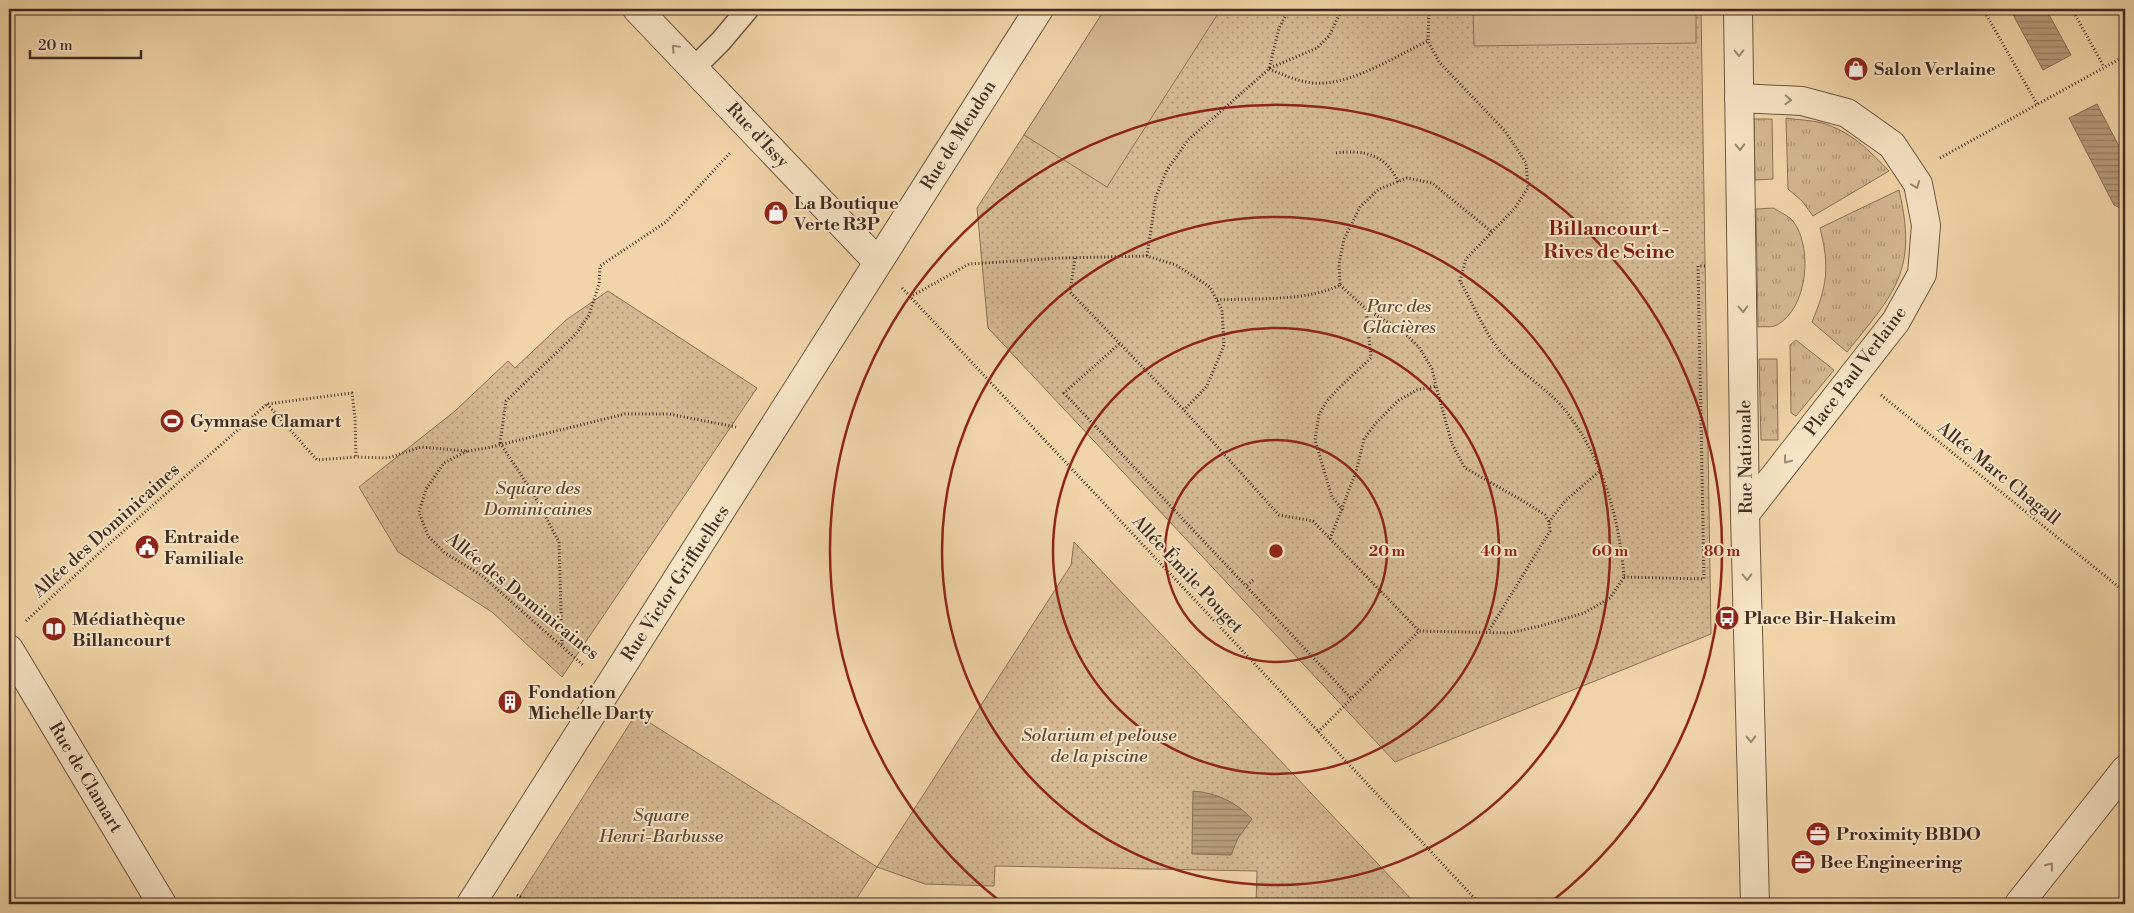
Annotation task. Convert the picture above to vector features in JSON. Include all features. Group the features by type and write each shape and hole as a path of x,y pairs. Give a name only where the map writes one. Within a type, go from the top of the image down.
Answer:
{"street":[{"name":"Rue d'Issy","path":"637,9 877,261"},
{"name":"Rue de Meudon","path":"877,261 1039,9"},
{"name":"Rue Nationale","path":"1738,9 1745,514 1755,904"},
{"name":"Place Paul Verlaine","path":"1739,98 1802,101 1847,113 1892,145 1918,184 1926,225 1922,274 1896,321 1745,514"},
{"name":"Rue Victor Griffuelhes","path":"471,904 766,441 877,261"},
{"name":"Rue de Clamart","path":"9,650 162,904"},
{"path":"2019,904 2125,770"}],"lane":[{"path":"694,68 721,42 748,9"}],"path":[{"path":"1269,68 1279,28 1289,9"},
{"path":"1148,256 1156,196 1167,170 1188,140 1269,68 1317,48 1329,36 1342,9"},
{"path":"1076,258 1070,292 1184,410 1279,515 1313,521 1419,631 1510,633 1584,613 1610,598 1624,578 1622,553 1609,492 1601,470 1583,437 1564,409 1499,350 1460,281 1466,259 1514,209 1528,188 1526,163 1505,131 1440,62 1428,40 1429,9"},
{"path":"1983,9 2037,104"},
{"path":"2072,9 2104,67"},
{"path":"1269,68 1296,80 1324,83 1365,72 1428,40"},
{"path":"1912,176 1960,146 2125,56"},
{"path":"562,645 559,542 533,493 500,443 506,401 576,334 589,315 599,284 600,266 666,222 752,128"},
{"path":"1336,153 1363,153 1384,160 1393,170 1398,182"},
{"path":"1492,232 1432,184 1407,178 1379,189 1360,206 1344,239 1339,264 1340,285 1366,309 1402,331 1419,347 1432,369 1452,444 1465,468 1525,502 1545,515 1550,522"},
{"path":"910,297 969,264 1061,258 1148,256 1176,265 1210,287 1222,310 1224,345 1207,386 1184,410"},
{"name":"Allée Émile Pouget","path":"877,261 1480,904"},
{"path":"1624,578 1704,579 1698,266 1707,266"},
{"path":"1217,300 1295,296 1328,291 1340,285"},
{"path":"1343,510 1332,497 1316,440 1319,414 1327,401 1371,358 1366,309"},
{"path":"1119,344 1064,393 1352,698"},
{"name":"Allée Marc Chagall","path":"1855,374 2125,592"},
{"path":"1330,539 1343,510 1356,472 1364,439 1376,423 1399,400 1417,390 1436,386"},
{"path":"268,404 352,393 356,457"},
{"path":"268,404 317,460 356,457 388,458 421,447 468,451 625,414 669,414 732,425 766,441"},
{"name":"Allée des Dominicaines","path":"21,625 108,545 268,404"},
{"name":"Allée des Dominicaines","path":"468,451 444,464 426,489 419,512 428,536 445,553 481,575 562,645 574,658 610,684"},
{"path":"1488,632 1550,531 1550,522 1565,500 1601,470"},
{"path":"1246,586 1253,580"},
{"path":"1318,732 1419,631"}],"green space":[{"name":"Parc des Glacières","path":"1105,9 1701,9 1711,634 1395,762 988,328 977,208"},
{"path":"1105,9 1221,9 1107,187 1024,135"},
{"path":"1473,9 1696,9 1696,43 1474,46"},
{"path":"1786,118 1818,122 1832,126 1850,136 1889,171 1813,216 1802,201 1788,189"},
{"path":"1754,119 1772,119 1773,179 1755,180"},
{"path":"1899,190 1906,241 1904,261 1890,296 1847,352 1812,322 1824,287 1826,265 1820,228"},
{"path":"1774,208 1791,219 1799,232 1805,261 1804,276 1801,291 1787,317 1775,326 1758,327 1756,209"},
{"name":"Square des Dominicaines","path":"608,291 757,388 562,677 492,612 398,552 359,487 455,411 508,361 515,368 566,320"},
{"path":"1796,340 1834,370 1796,416 1791,413 1790,345"},
{"path":"1759,359 1777,359 1778,440 1761,440"},
{"name":"Solarium et pelouse de la piscine","path":"1074,542 1412,900 1298,898 1298,904 1256,904 1257,871 995,866 994,886 925,884 877,867 1071,565"},
{"name":"Square Henri-Barbusse","path":"636,714 877,867 853,904 515,904"}],"shaded area":[{"path":"2010,9 2046,9 2071,55 2043,70"},
{"path":"2097,104 2125,158 2125,211 2114,205 2069,118"},
{"path":"1193,791 1226,799 1252,819 1238,838 1231,855 1192,854"}],"place":[{"name":"Salon Verlaine","path":"1856,69"},
{"name":"La Boutique Verte R3P","path":"776,213"},
{"name":"Gymnase Clamart","path":"172,421"},
{"name":"Entraide Familiale","path":"147,547"},
{"name":"Place Bir-Hakeim","path":"1727,618"},
{"name":"Médiathèque Billancourt","path":"54,629"},
{"name":"Fondation Michelle Darty","path":"510,702"},
{"name":"Proximity BBDO","path":"1818,834"},
{"name":"Bee Engineering","path":"1803,862"}],"district":[{"name":"Billancourt - Rives de Seine","path":"1609,240"}]}
